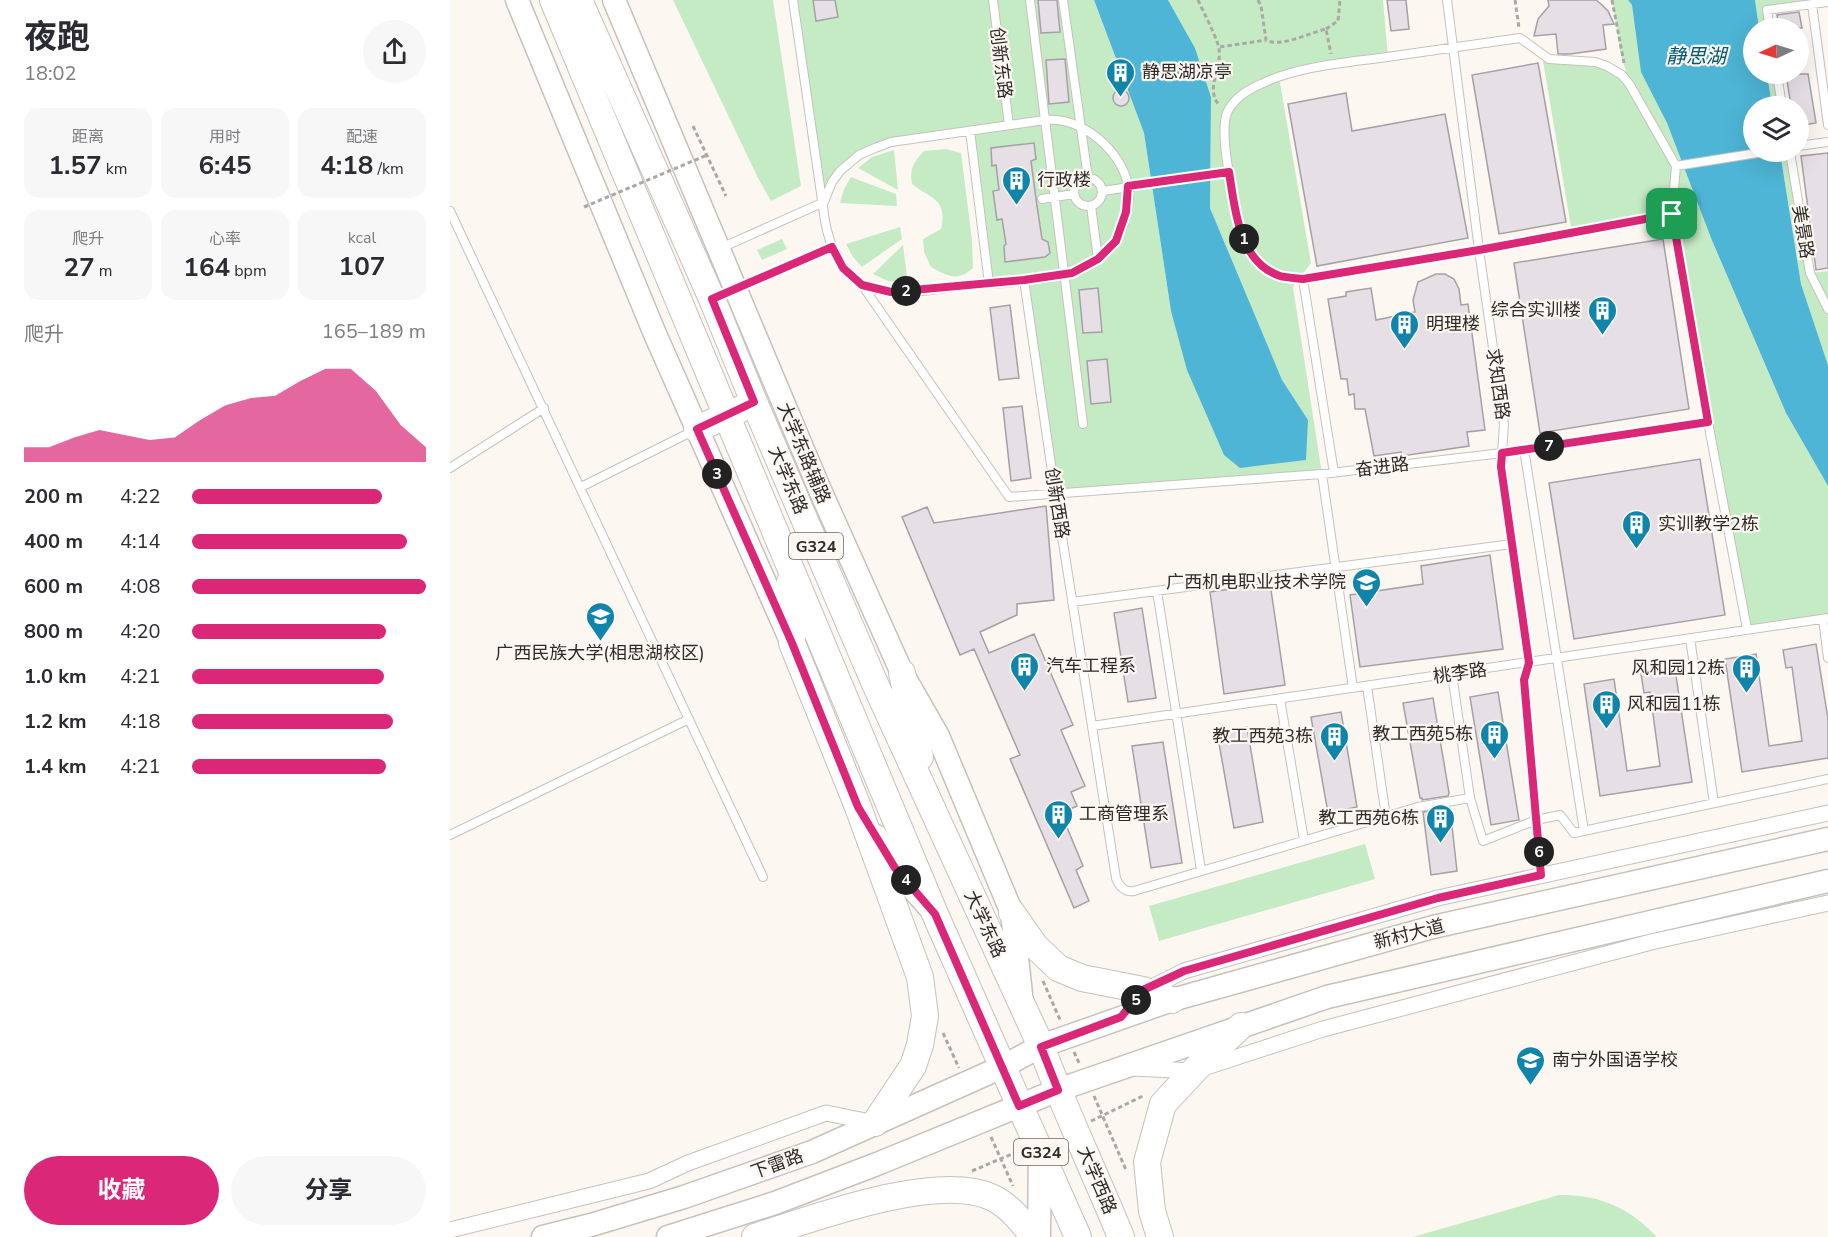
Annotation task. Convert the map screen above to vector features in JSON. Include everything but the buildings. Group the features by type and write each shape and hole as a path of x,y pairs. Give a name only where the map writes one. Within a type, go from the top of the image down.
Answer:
{"main road":[{"path":"517,0 655,334 792,643 858,807 920,977 925,1016 920,1045 913,1066 875,1123"},
{"name":"大学东路","path":"553,0 935,914 1002,1067"},
{"name":"大学东路","path":"579,0 707,255 724,294 754,402 876,686 1023,1007 1058,1090"},
{"path":"614,0 707,255"},
{"name":"大学东路辅路","path":"724,294 820,490 902,673 938,736 1012,913 1023,1007"},
{"path":"697,429 754,402"},
{"path":"789,566 792,643"},
{"path":"902,673 930,804"},
{"path":"858,807 895,868 935,914"},
{"name":"新村大道","path":"1002,1067 1041,1047 1172,1000 1432,927 1828,839"},
{"path":"1019,1106 1058,1090 1327,997 1828,881"},
{"path":"1012,913 1035,946 1059,968 1082,978 1143,990 1172,1000"},
{"path":"1160,1237 1152,1210 1147,1162 1163,1104 1241,1026"},
{"name":"下雷路","path":"543,1237 684,1197 812,1152 1002,1067"},
{"name":"G324","path":"1002,1067 1078,1237"},
{"name":"大学西路","path":"1058,1090 1121,1237"},
{"name":"下雷路","path":"668,1237 775,1203 894,1158 1019,1106"},
{"path":"1040,1151 1040,1237"},
{"path":"862,1203 894,1158"},
{"path":"754,1237 862,1203 951,1190 971,1191 991,1197 1017,1215 1034,1237"}],"street":[{"path":"1121,1017 1143,990 1184,971 1346,923 1438,898 1828,813"},
{"path":"1123,1067 1194,1071 1323,1029 1651,942 1828,903"},
{"path":"450,1230 649,1181 688,1163 826,1113 875,1123"}],"lane":[{"path":"707,255 824,202 832,182 840,171 859,155 874,148 891,142 1045,120 1056,120 1080,126 1108,150 1118,163 1128,186 1123,227 1116,241 1098,259 1072,273 989,284 899,292 862,285 843,268 832,247 826,227 824,202 793,0"},
{"name":"创新东路","path":"993,0 1009,125"},
{"path":"1030,0 1083,424"},
{"path":"1063,0 1088,178"},
{"name":"求知西路","path":"1447,0 1451,48 1504,424 1501,467 1529,663 1524,680 1541,875"},
{"path":"1768,18 1767,10 1828,3"},
{"path":"1812,4 1828,125"},
{"path":"1672,214 1479,250 1303,279 1280,276 1257,261 1250,251 1236,216 1224,129 1227,114 1233,102 1241,95 1276,78 1333,64 1520,38 1549,59 1595,62 1622,75 1676,166 1672,214 1747,629"},
{"path":"970,131 989,284"},
{"path":"1809,145 1828,142"},
{"path":"1676,166 1743,155"},
{"name":"美景路","path":"1792,162 1810,273 1828,309"},
{"path":"1103,191 1229,172"},
{"path":"1088,178 1099,182 1103,191 1101,200 1091,206 1080,204 1074,194 1077,183 1088,178"},
{"path":"1042,199 1074,194"},
{"path":"1091,206 1098,259"},
{"path":"450,211 763,877"},
{"path":"724,294 832,247"},
{"path":"1303,279 1334,473"},
{"name":"创新西路","path":"1024,280 1072,602 1118,883 1124,890 1131,892 1201,870"},
{"name":"奋进路","path":"862,285 1009,497 1334,473 1502,453 1708,422"},
{"path":"450,468 544,408"},
{"path":"581,487 697,429"},
{"path":"1524,449 1584,831"},
{"path":"1322,474 1353,688"},
{"path":"1072,602 1512,544"},
{"path":"1157,591 1201,870 1418,807 1470,798"},
{"path":"1826,619 1828,658"},
{"name":"桃李路","path":"1092,726 1826,619"},
{"path":"1690,638 1714,803"},
{"path":"1452,674 1470,798 1484,841 1536,820 1560,815 1574,833 1828,779"},
{"path":"1367,686 1386,817"},
{"path":"1280,699 1304,840"},
{"path":"450,835 689,718"}],"path":[{"path":"1198,0 1220,47 1213,84 1215,100 1227,114"},
{"path":"1258,0 1262,6 1266,40"},
{"path":"1220,47 1266,40 1272,44 1283,43 1326,29 1338,21 1340,0"},
{"path":"1515,0 1520,38"},
{"path":"1612,0 1620,50 1630,85"},
{"path":"1326,29 1333,64"},
{"path":"693,126 726,196"},
{"path":"584,207 707,155"}],"green space":[{"path":"673,0 773,0 801,186 771,201"},
{"path":"793,0 813,0 816,21 838,17 835,0 1038,0 1042,33 1060,31 1058,0 1094,0 1144,133 1171,311 1308,420 1282,381 1210,208 1211,97 1195,48 1168,0 1383,0 1388,57 1279,77 1311,263 1293,287 1322,474 1055,492 1024,281 989,284 970,131 891,142 846,165 824,202","holes":["1065,59 1069,102 1049,103 1046,61","1031,143 1034,145 1036,159 1031,161 1042,239 1048,242 1050,253 1045,257 1005,262 1004,246 1006,244 996,165 992,165 991,148","1098,289 1102,332 1083,333 1079,290","1107,359 1110,402 1091,404 1087,361"]},
{"path":"1612,0 1628,0 1632,5 1642,72 1667,123 1711,238 1786,413 1828,486 1828,618 1747,629 1672,214 1572,233 1542,55 1595,62 1629,83 1620,50"},
{"path":"1755,0 1828,0 1767,10 1768,18 1758,18"},
{"path":"1769,84 1779,84 1780,96 1770,96"},
{"path":"946,149 961,153 972,240 973,268 957,276 947,275 931,267 924,252 923,239 941,229 942,211 936,201 912,184 911,179 913,166 924,151"},
{"path":"894,150 898,190 858,168 872,157"},
{"path":"1782,162 1792,162 1810,273 1828,271 1828,365 1801,284"},
{"path":"851,177 896,194 897,206 840,203"},
{"path":"900,227 902,239 862,267 846,244"},
{"path":"782,239 787,249 762,260 757,250"},
{"path":"903,245 908,284 888,281 873,274"},
{"path":"1365,844 1375,879 1159,941 1149,906"},
{"path":"1559,1195 1587,1197 1613,1205 1636,1218 1657,1237 1413,1237"}],"water":[{"path":"1094,0 1168,0 1195,48 1211,97 1210,208 1282,380 1308,420 1306,460 1240,468 1224,455 1187,370 1171,311 1144,133"},
{"name":"静思湖","path":"1628,0 1755,0 1758,18 1743,18 1743,84 1769,84 1770,96 1743,96 1743,162 1782,162 1801,284 1828,365 1828,486 1786,413 1711,238 1667,123 1641,72 1632,5"}],"place":[{"name":"静思湖凉亭","path":"1121,98"},
{"name":"行政楼","path":"1016,206"},
{"name":"综合实训楼","path":"1602,336"},
{"name":"明理楼","path":"1405,350"},
{"name":"实训教学2栋","path":"1637,550"},
{"name":"广西机电职业技术学院","path":"1367,608"},
{"name":"广西民族大学(相思湖校区)","path":"600,642"},
{"name":"汽车工程系","path":"1025,692"},
{"name":"风和园12栋","path":"1746,694"},
{"name":"风和园11栋","path":"1606,730"},
{"name":"教工西苑5栋","path":"1494,760"},
{"name":"教工西苑3栋","path":"1334,762"},
{"name":"工商管理系","path":"1058,840"},
{"name":"教工西苑6栋","path":"1440,844"},
{"name":"南宁外国语学校","path":"1531,1086"}],"route":[{"path":"1229,172 1236,216 1250,251 1257,261 1280,276 1303,279 1479,250 1672,214 1708,422 1502,453 1501,467 1529,663 1524,680 1541,875 1438,898 1184,971 1143,990 1121,1017 1041,1047 1058,1090 1019,1106 935,914 895,868 858,807 792,643 697,429 754,402 712,299 832,247 843,268 862,285 891,292 1024,280 1072,273 1098,259 1116,241 1123,227 1128,186 1229,172"}]}
